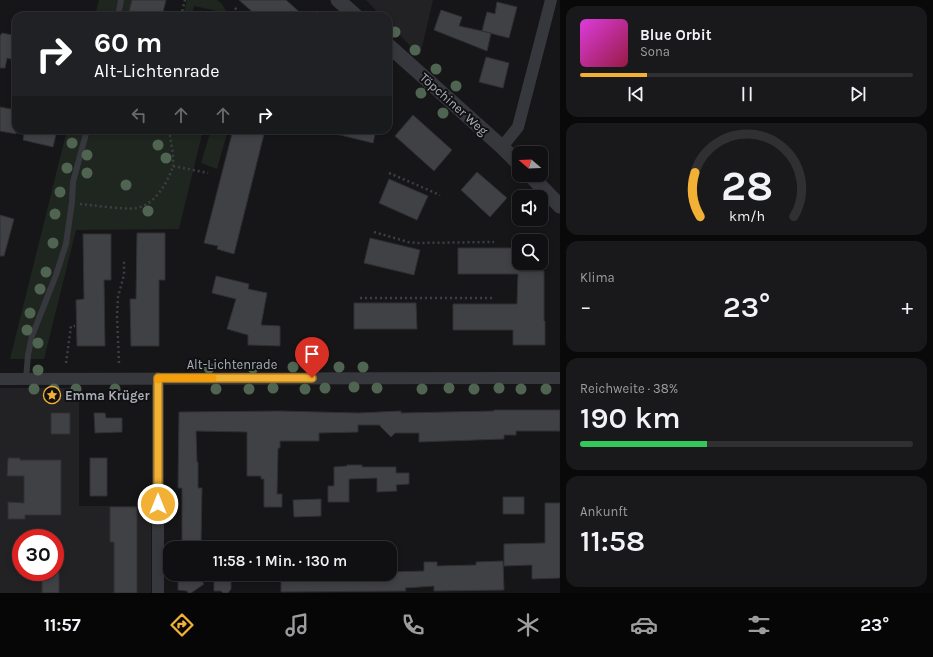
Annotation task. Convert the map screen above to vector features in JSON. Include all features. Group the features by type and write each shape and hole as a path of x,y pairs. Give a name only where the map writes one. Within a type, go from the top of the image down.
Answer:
{"street":[{"path":"338,0 352,12"},
{"path":"502,147 518,127 551,0"},
{"name":"Töpchiner Weg","path":"392,49 512,157"},
{"path":"537,182 560,206"},
{"path":"158,378 158,593"},
{"name":"Alt-Lichtenrade","path":"0,379 560,378"}],"lane":[{"path":"119,12 121,0"},
{"path":"26,379 28,355 32,336 56,275 66,244 72,202 73,182 86,134"}],"path":[{"path":"182,12 185,0"},
{"path":"235,8 239,12"},
{"path":"72,202 121,208 136,208 150,202 164,187 173,166 173,154 170,134"},
{"path":"173,166 208,173"},
{"path":"389,173 440,195"},
{"path":"374,232 408,242 417,243 494,242"},
{"path":"119,363 117,316 118,297 124,275 124,260"},
{"path":"360,298 495,298"},
{"path":"66,363 71,326 75,326"}],"shaded area":[{"path":"99,0 132,0 129,12 96,12"},
{"path":"187,0 217,0 222,4 226,12 194,6 193,12 184,12"},
{"path":"366,0 433,0 420,56 392,27 392,12 377,12"},
{"path":"66,134 202,134 179,229 76,230 44,359 10,359"},
{"path":"210,134 227,134 217,169 201,163"},
{"path":"0,388 79,388 79,506 151,506 151,593 0,593"}],"building":[{"path":"132,0 166,0 163,12 129,12"},
{"path":"239,0 286,0 300,12 252,12"},
{"path":"497,2 517,7 509,38 482,31 487,12 495,14"},
{"path":"441,10 462,17 459,26 491,33 487,51 434,30"},
{"path":"2,33 12,35 12,59 7,58 5,68 0,68"},
{"path":"486,57 509,63 503,88 479,82"},
{"path":"0,107 12,109 12,133 0,131"},
{"path":"413,115 452,150 434,171 395,136"},
{"path":"24,134 56,134 53,147 23,140"},
{"path":"232,134 264,134 234,254 217,249 218,246 204,243"},
{"path":"336,134 375,134 373,143"},
{"path":"477,172 507,198 490,217 461,190"},
{"path":"389,179 428,196 417,220 379,203"},
{"path":"0,215 14,219 4,256 0,256"},
{"path":"137,233 165,233 165,280 159,280 159,346 131,346 130,299 136,299"},
{"path":"83,234 111,234 111,280 104,280 105,346 77,346 76,300 84,299"},
{"path":"370,238 420,250 414,275 364,263"},
{"path":"458,248 512,248 512,270 544,271 545,345 513,345 513,330 453,330 453,304 517,304 518,274 458,274"},
{"path":"216,276 249,284 248,289 267,293 261,325 280,326 280,346 248,345 248,335 227,329 236,299 212,293"},
{"path":"354,303 416,303 417,329 354,329"},
{"path":"560,410 560,431 516,431 516,435 504,435 504,439 419,442 419,433 395,433 391,437 380,425 358,425 358,432 319,433 319,441 280,441 280,448 278,448 277,494 282,494 282,507 264,507 264,479 261,479 261,476 247,476 247,432 196,431 198,488 202,488 201,541 182,541 182,488 178,488 179,412 280,411 358,413 401,411 401,413"},
{"path":"51,413 70,413 70,434 51,434"},
{"path":"94,413 105,413 106,418 122,418 122,432 95,433"},
{"path":"8,458 20,458 20,460 61,460 61,515 25,515 25,519 8,519 8,502 24,503 24,476 7,476"},
{"path":"90,458 107,458 107,496 90,496"},
{"path":"362,465 362,467 396,467 396,473 409,473 409,484 396,485 397,491 377,492 377,478 349,479 349,502 328,502 328,486 334,486 334,467"},
{"path":"503,497 524,497 524,514 503,514"},
{"path":"321,499 321,516 294,517 293,500"},
{"path":"545,503 560,503 560,578 532,579 532,565 504,566 504,544 545,543"},
{"path":"110,507 137,507 137,593 114,593 114,542 110,542"},
{"path":"503,561 504,590 434,591 434,586 405,588 406,591 281,592 281,581 397,581 397,572 424,571 424,562 437,562 437,566 476,565 476,562"},
{"path":"42,581 59,581 59,593 42,593"},
{"path":"178,581 202,581 204,584 191,593 178,590"},
{"path":"214,581 231,581 231,589 228,593 214,591"}],"slow traffic":[{"path":"158,380 158,378 213,378"}],"place":[{"name":"Emma Krüger","path":"52,395"}],"route":[{"path":"158,504 158,378 312,378"}]}
